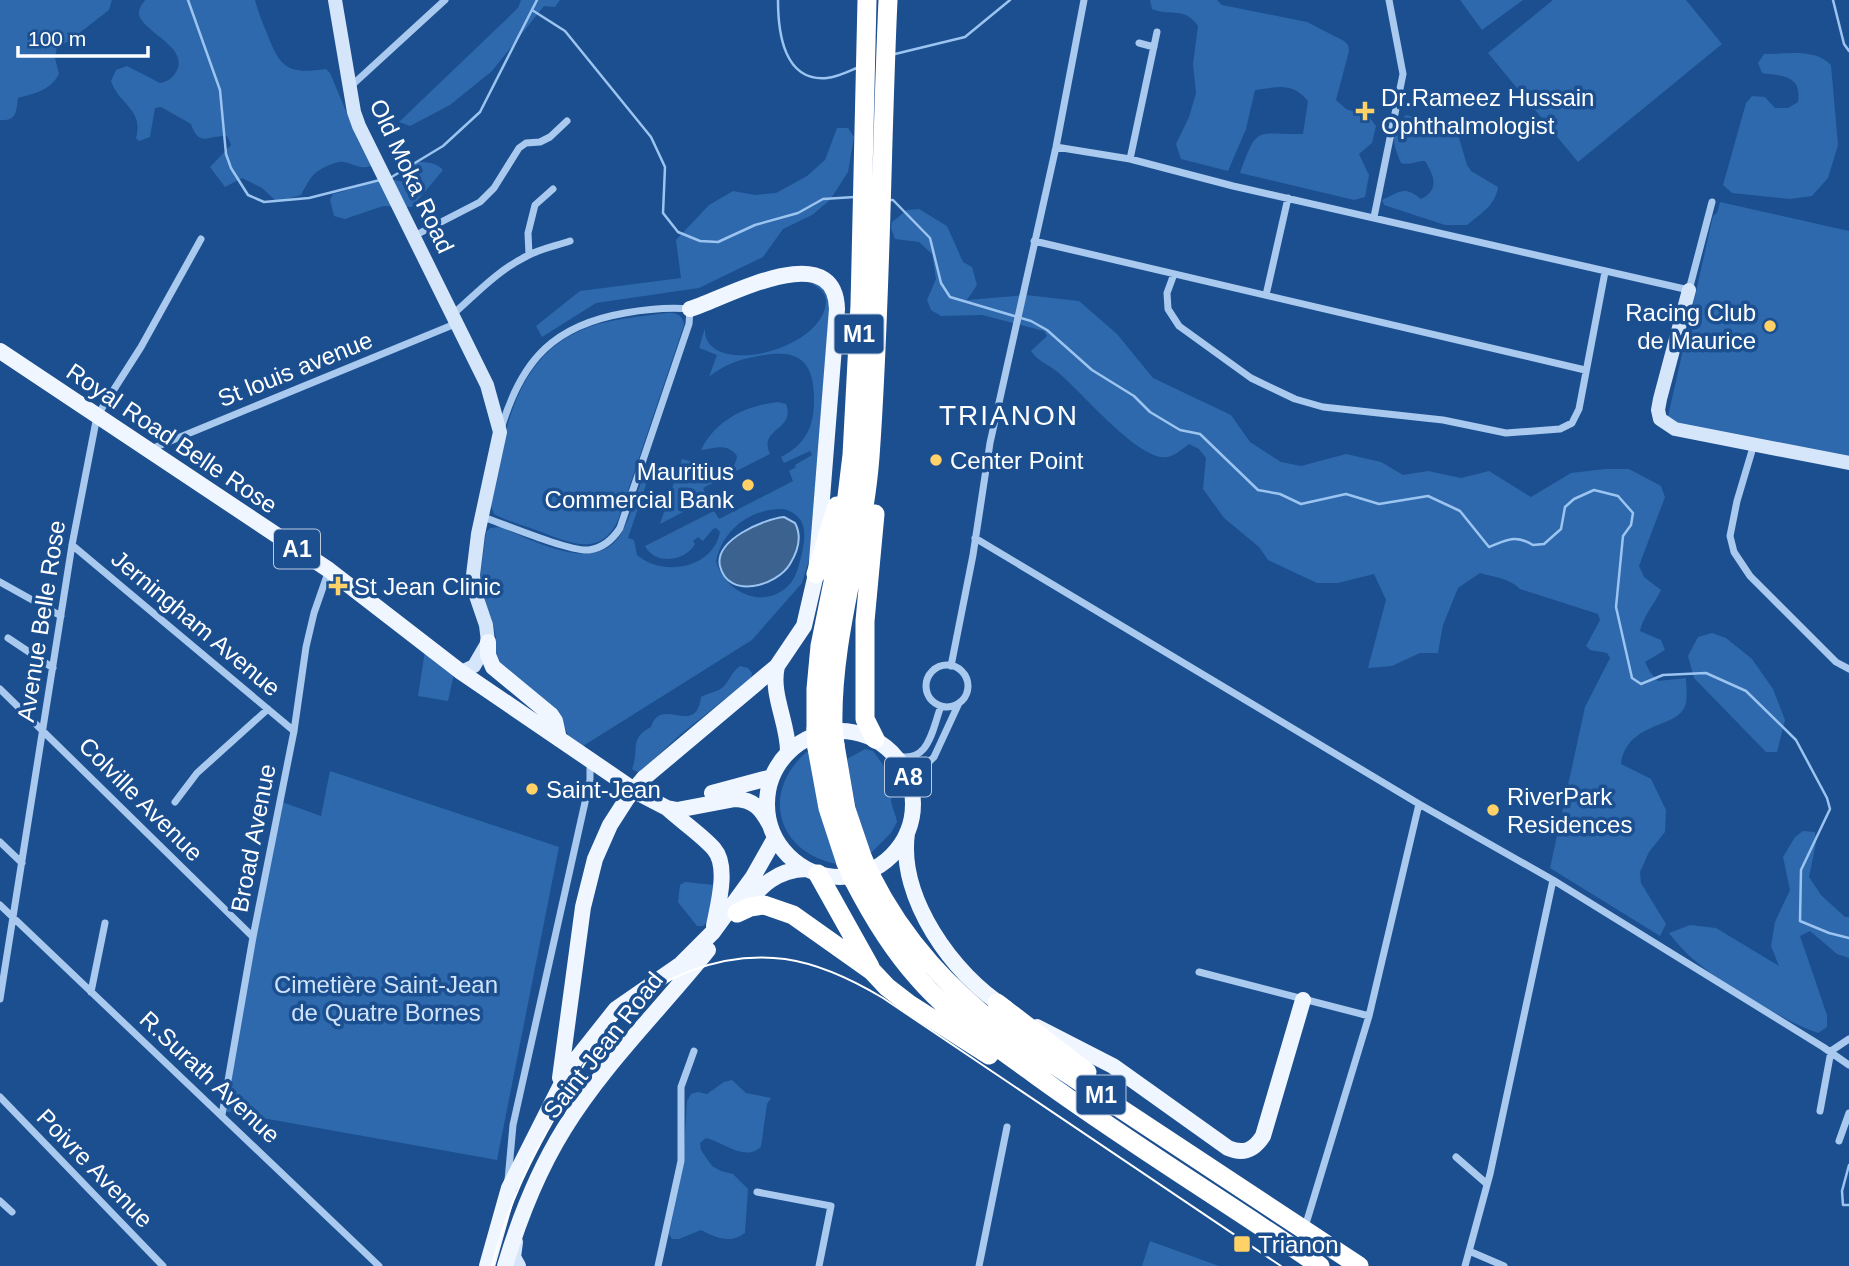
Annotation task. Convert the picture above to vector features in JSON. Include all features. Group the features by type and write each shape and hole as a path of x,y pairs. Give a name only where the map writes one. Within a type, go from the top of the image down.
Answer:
{"highway":[{"name":"M1","path":"825,737 836,660 866,497 874,384 871,201 865,81 867,0"},
{"name":"M1","path":"888,0 885,74 871,201 852,455 842,538 820,646 816,689 825,737 846,809 859,870 883,933 935,996 957,1016 1089,1115 1320,1266"},
{"path":"874,384 878,455 865,634 865,719 875,739"},
{"path":"816,573 852,455"},
{"name":"M1","path":"859,870 914,946 970,1005 1009,1035 1359,1266"},
{"path":"812,871 872,971"},
{"path":"737,913 764,905 793,915 872,971 909,1004 1049,1094 1089,1115"},
{"path":"997,1003 1185,1144 1192,1155"}],"main road":[{"path":"558,1091 583,907 595,859 610,825 644,778 777,666 804,626 816,573 837,309 835,293 831,285 820,277 797,274 774,276 690,309"},
{"name":"Royal Road Belle Rose","path":"0,351 329,570 461,672 640,794 665,806 715,850 721,864 716,934"},
{"path":"488,642 493,667 551,715 559,739"},
{"path":"777,666 775,681 787,732 788,753"},
{"name":"A8","path":"558,1091 576,1059 616,1009 681,964 716,934 776,876 792,869 835,877 853,876 886,861 898,849 913,814 913,795 907,773 894,755 875,739 844,731 813,737 788,753 772,777 767,795 772,831 753,877 716,934"},
{"path":"665,806 772,777"},
{"path":"665,806 677,810 743,799 761,808 783,850 812,871"},
{"path":"907,833 907,869 925,918 964,973 997,1003 1113,1066 1236,1152 1248,1151 1257,1146 1263,1136 1303,1000"},
{"name":"Saint Jean Road","path":"505,1266 520,1220 550,1155 578,1108 716,934"},
{"name":"Saint Jean Road","path":"487,1266 509,1188 558,1091"}],"street":[{"path":"335,0 350,88"},
{"name":"Old Moka Road","path":"445,0 350,88 354,112 486,385 500,432"},
{"path":"951,666 990,443 1056,147 1084,0"},
{"path":"1374,217 1403,74 1389,0"},
{"path":"1130,159 1157,32"},
{"path":"1139,43 1154,47"},
{"path":"414,236 480,202 494,188 519,148 550,138 567,121"},
{"path":"1056,147 1130,159 1689,290"},
{"path":"529,255 528,233 535,205 553,189"},
{"path":"1266,295 1288,198"},
{"path":"1712,202 1660,399 1660,419 1675,429 1849,463"},
{"path":"97,416 141,347 201,239"},
{"name":"St louis avenue","path":"149,450 453,319 495,277 529,255 570,241"},
{"path":"1034,241 1585,370"},
{"path":"1174,274 1167,293 1168,309 1180,326 1251,378 1295,400 1323,407 1443,420 1506,433 1560,429 1572,424 1579,409 1605,272"},
{"path":"461,672 474,666 488,642 486,625 474,590 478,534 500,432 512,393 521,377 546,347 561,336 596,320 666,306 690,309 689,324 681,351 615,535 598,548 580,550 483,517"},
{"name":"Avenue Belle Rose","path":"0,999 72,545 97,416"},
{"path":"1755,443 1737,501 1730,536 1734,552 1750,576 1836,662 1849,669"},
{"path":"975,538 1419,804 1553,880 1831,1051 1849,1065"},
{"name":"Jerningham Avenue","path":"72,545 294,731"},
{"name":"Broad Avenue","path":"222,1115 253,937 294,731 311,625 329,570"},
{"path":"0,582 61,616"},
{"path":"8,638 53,668"},
{"path":"913,795 916,775 938,751 967,690 967,680 961,671 951,666 939,667 929,675 926,687 931,699 947,707 960,703"},
{"name":"Colville Avenue","path":"0,689 253,937"},
{"path":"894,755 904,758 923,751 929,743 941,706"},
{"path":"175,802 197,773 268,709"},
{"path":"509,1188 513,1125 590,780 590,762 587,757"},
{"path":"1305,1227 1369,1016 1419,804"},
{"path":"0,842 22,863"},
{"path":"1465,1266 1487,1184 1553,880"},
{"name":"R.Surath Avenue","path":"0,905 379,1266"},
{"path":"91,992 105,923"},
{"path":"1199,972 1369,1016"},
{"path":"1820,1111 1831,1051 1849,1039"},
{"path":"658,1266 681,1161 681,1087 694,1051"},
{"name":"Poivre Avenue","path":"0,1097 163,1266"},
{"path":"1839,1141 1849,1113"},
{"path":"979,1266 1007,1127"},
{"path":"1457,1157 1487,1184"},
{"path":"757,1192 831,1206 819,1266"},
{"path":"0,1201 12,1212"},
{"path":"519,1266 514,1257 514,1248 520,1220"},
{"path":"1469,1251 1504,1266"}],"green space":[{"path":"0,0 112,0 109,10 57,47 55,58 59,74 55,80 42,90 18,98 15,115 6,120 0,120"},
{"path":"145,0 255,0 277,56 283,63 295,70 326,69 330,73 371,166 360,167 342,162 332,164 313,176 301,195 280,201 242,178 225,187 210,167 231,145 227,136 201,138 191,124 161,107 155,108 150,137 139,141 136,138 137,120 111,81 116,70 127,66 160,83 171,78 178,66 178,57 173,50 139,15"},
{"path":"521,0 560,0 555,7 544,6 492,71 450,105 410,126 399,122 518,8"},
{"path":"1150,0 1217,0 1222,5 1307,22 1344,41 1349,51 1336,100 1346,109 1369,117 1376,126 1372,143 1359,154 1369,175 1365,197 1354,200 1240,173 1255,139 1267,134 1303,134 1308,101 1290,88 1255,90 1246,129 1228,171 1181,159 1176,144 1189,117 1196,93 1193,64 1198,26 1183,14 1152,9"},
{"path":"1460,0 1523,0 1482,30"},
{"path":"1553,0 1686,0 1722,44 1578,162 1488,53"},
{"path":"1764,54 1809,54 1831,65 1838,145 1828,178 1812,196 1790,199 1732,193 1723,185 1746,103 1752,96 1765,97 1775,108 1788,108 1798,102 1794,82 1784,76 1762,73 1758,63"},
{"path":"1406,115 1419,118 1427,127 1452,128 1457,131 1471,171 1498,187 1491,204 1467,225 1445,225 1384,205 1382,200 1398,192 1410,192 1421,199 1433,187 1433,177 1425,161 1404,164 1398,156 1394,138 1397,127"},
{"path":"837,128 848,128 854,137 848,172 830,200 812,215 783,229 763,257 699,288 596,303 542,337 536,326 580,291 681,278 676,240 709,205 733,191 755,195 776,193 807,176 825,160"},
{"path":"411,162 433,164 443,170 412,207 383,206 345,219 334,216 330,200 333,194 377,181 404,182 409,178 407,166"},
{"name":"Racing Club de Maurice","path":"1720,202 1849,231 1849,459 1667,421 1713,216 1717,213"},
{"path":"919,209 947,226 963,262 972,267 977,285 967,300 1026,295 1079,301 1117,334 1153,378 1231,415 1250,442 1281,462 1301,466 1346,454 1381,462 1403,475 1428,471 1461,478 1489,471 1531,497 1571,473 1605,469 1629,469 1661,486 1665,497 1639,566 1644,577 1661,590 1640,631 1661,640 1665,650 1645,662 1658,681 1686,678 1685,706 1672,719 1632,740 1625,750 1621,764 1651,779 1666,810 1665,832 1649,852 1640,872 1641,883 1666,924 1660,936 1550,868 1585,707 1610,658 1607,653 1590,650 1586,646 1600,620 1598,614 1480,573 1458,588 1443,625 1438,653 1420,653 1392,666 1368,668 1386,600 1374,574 1338,583 1317,583 1268,560 1259,547 1224,518 1203,489 1206,458 1199,449 1189,444 1173,455 1161,457 1136,445 1057,372 1034,355 1031,351 1047,336 1044,331 982,315 941,316 931,310 927,300 936,279 932,254 919,242 895,239 891,228 892,222 907,210"},
{"path":"809,283 820,285 830,300 809,560 802,583 752,640 583,746 569,737 562,722 497,667 492,655 496,638 493,624 479,585 486,532 490,528 499,527 564,551 581,554 597,552 611,545 622,532 633,508 646,466 652,467 628,538 634,540 637,555 647,562 672,567 685,566 708,554 720,532 716,528 703,541 698,537 693,541 695,544 691,550 678,557 656,557 645,546 714,511 719,519 793,481 789,471 812,455 810,451 784,463 781,457 797,446 807,434 814,399 813,384 806,364 791,355 768,354 742,360 709,377 717,355 699,348 705,328 709,344 722,352 741,355 763,353 786,346 820,320 826,298 821,290","holes":["784,509 792,512 802,522 804,535 799,565 791,583 767,597 756,597 735,589 720,572 716,561 725,539 740,523 760,512"]},
{"path":"667,313 679,315 684,325 618,520 611,532 602,540 582,544 559,539 494,514 490,503 509,421 518,395 531,372 548,352 570,336 598,324"},
{"path":"778,402 786,404 788,413 782,425 769,439 770,454 703,488 708,499 660,524 682,459 699,464 713,475 727,474 734,466 737,456 725,448 701,450 707,439 733,416 754,407"},
{"path":"1712,633 1726,638 1752,659 1773,689 1785,720 1777,752 1766,752 1694,678 1688,656 1698,637"},
{"path":"425,651 455,669 448,701 418,696"},
{"path":"740,666 748,668 752,673 751,679 682,733 639,773 632,769 639,736 651,727 656,718 670,714 692,714 698,709 701,697 722,688"},
{"path":"865,749 873,751 892,781 891,801 897,822 891,833 871,853 856,809 847,759"},
{"path":"809,750 819,810 837,864 816,857 800,847 788,833 781,818 780,800 784,783 794,766"},
{"name":"Cimetière Saint-Jean de Quatre Bornes","path":"330,771 559,847 497,1160 223,1111 282,802 321,816"},
{"path":"1803,831 1815,832 1816,843 1809,877 1821,895 1845,917 1849,917 1849,958 1837,954 1810,931 1800,936 1827,1015 1827,1027 1818,1033 1778,1014 1719,979 1688,954 1669,933 1690,925 1716,928 1779,966 1771,946 1775,922 1790,890 1783,857 1795,837"},
{"path":"685,882 715,885 707,922 703,926 697,926 678,902 680,885"},
{"path":"732,1080 746,1093 771,1098 767,1104 761,1147 755,1151 741,1152 706,1138 700,1143 701,1150 712,1166 733,1174 748,1189 745,1233 723,1239 701,1230 672,1239 669,1234 683,1167 687,1101 691,1094 707,1094 724,1082"},
{"path":"1150,1241 1219,1266 1142,1266"}],"shaded area":[{"path":"784,517 795,523 799,538 795,554 784,572 753,586 732,583 725,577 720,566 720,557 732,540 753,527"}],"waterway":[{"path":"188,0 220,90 226,154 231,168 248,195 264,202 309,198 380,180"},
{"path":"390,178 443,146 480,112 537,0"},
{"path":"778,0 786,53 801,72 813,77 827,78 859,67"},
{"path":"895,54 965,37 1010,0"},
{"path":"1833,0 1844,44 1849,51"},
{"path":"532,10 565,31 651,137 665,167 663,213 678,232 700,241 718,242 755,225 798,213 823,199 855,197"},
{"path":"889,200 893,200 930,238 941,283 950,297 1031,321 1047,330 1092,370 1134,396 1150,412 1180,430 1200,434 1258,490 1280,494 1301,504 1346,494 1379,504 1428,496 1460,511 1489,547 1516,539 1533,545 1544,544 1561,529 1565,507 1574,499 1594,490 1618,496 1633,513 1631,525 1623,536 1616,607 1632,678 1641,684 1663,675 1706,673 1746,691 1796,740 1827,798 1830,809 1801,870 1800,921 1849,938"},
{"path":"1849,1165 1842,1191 1843,1205 1849,1205"}],"tram line":[{"path":"492,1266 505,1223 528,1167 583,1066 612,1024 648,993 691,971 737,959 761,958 798,961 823,969 883,998 1281,1266"}],"place":[{"name":"Dr.Rameez Hussain Ophthalmologist","path":"1365,111"},
{"name":"Racing Club de Maurice","path":"1770,326"},
{"name":"Center Point","path":"936,460"},
{"name":"Mauritius Commercial Bank","path":"748,485"},
{"name":"St Jean Clinic","path":"338,586"},
{"name":"Saint-Jean","path":"532,789"},
{"name":"RiverPark Residences","path":"1493,810"},
{"name":"Trianon","path":"1242,1244"}],"district":[{"name":"TRIANON","path":"1009,415"}]}
